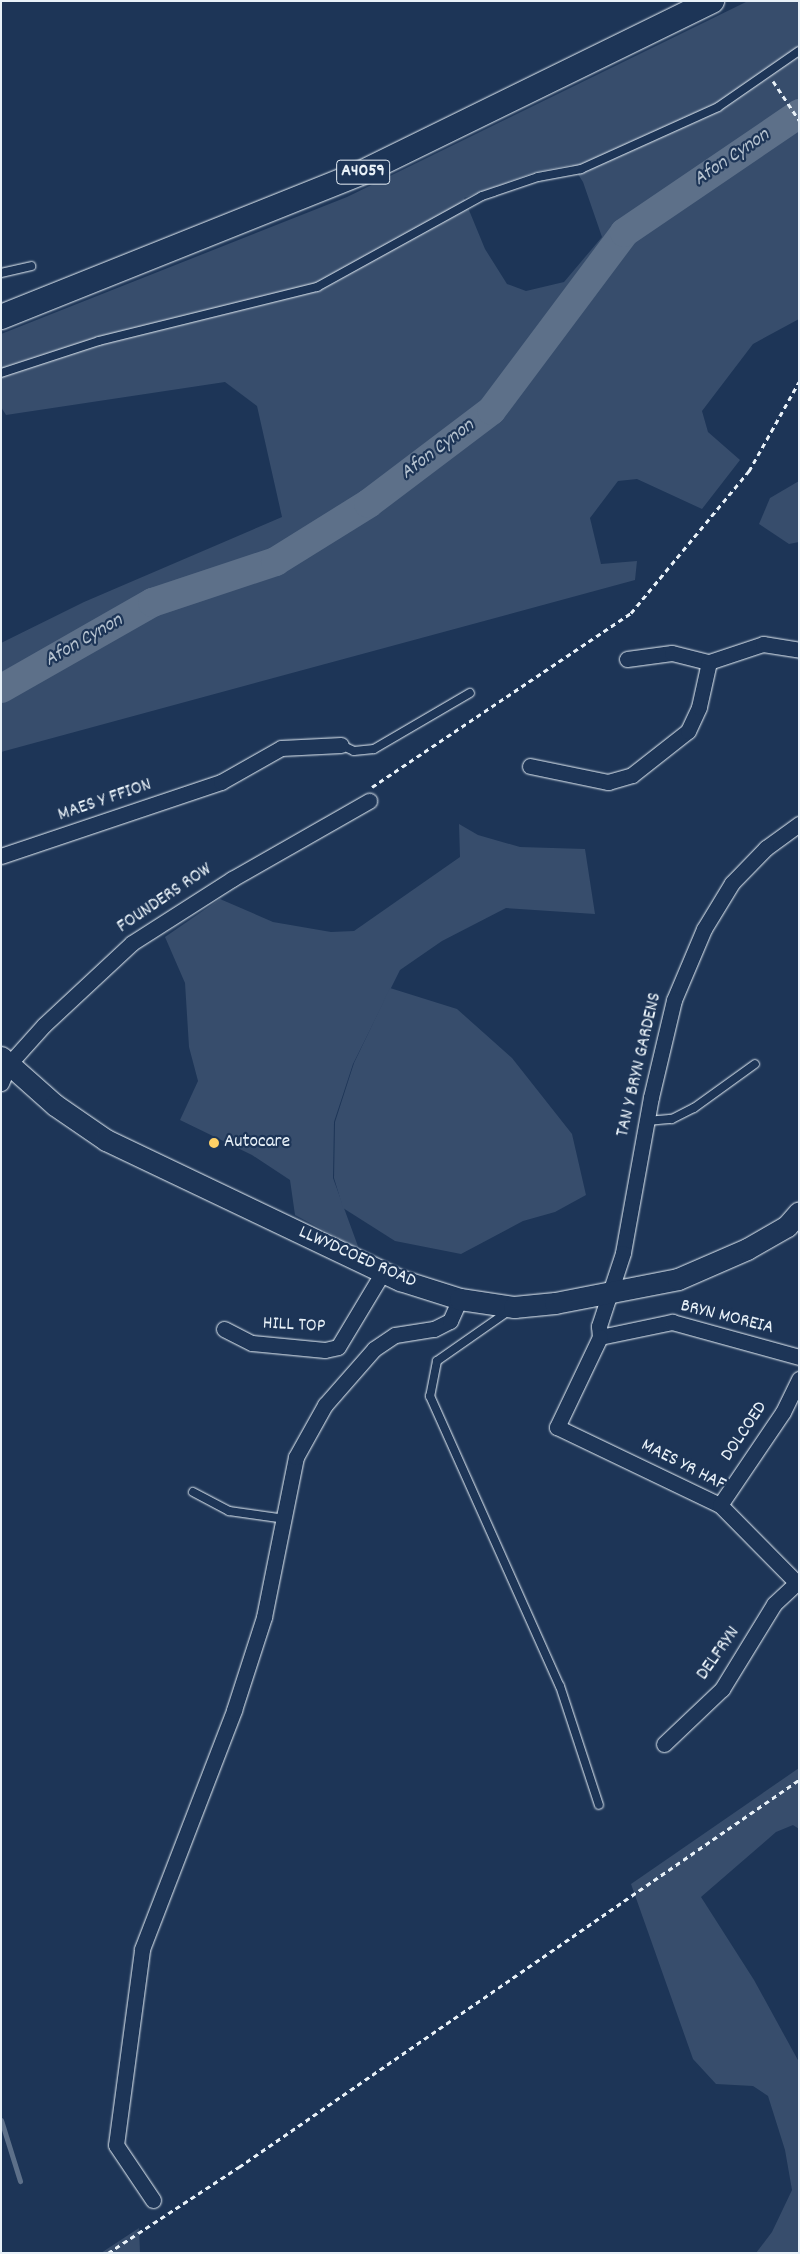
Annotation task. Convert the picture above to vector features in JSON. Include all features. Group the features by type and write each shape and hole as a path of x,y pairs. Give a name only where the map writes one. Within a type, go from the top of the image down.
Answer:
{"main road":[{"name":"A4059","path":"1,317 361,173 712,1"},
{"name":"LLWYDCOED ROAD","path":"4,1068 106,1140 383,1272 460,1299 514,1307 608,1294 678,1279 747,1249 787,1226 799,1212"}],"street":[{"path":"627,659 672,654 709,662 763,644 799,650"},
{"path":"530,766 608,782 632,776 688,731 699,707 709,662"},
{"name":"MAES Y FFION","path":"1,856 221,782 281,748 341,745"},
{"name":"FOUNDERS ROW","path":"4,1068 44,1025 132,943 232,879 369,801"},
{"name":"TAN Y BRYN GARDENS","path":"608,1294 623,1253 647,1121 674,1000 704,929 732,883 766,848 799,824"},
{"name":"HILL TOP","path":"224,1329 252,1343 325,1350 338,1346 383,1272"},
{"path":"600,1337 599,1326 608,1294"},
{"path":"153,2200 116,2144 142,1949 234,1710 264,1617 296,1457 325,1405 374,1348 395,1335 434,1329 450,1320 460,1299"},
{"name":"BRYN MOREIA","path":"600,1337 624,1335 672,1322 799,1357"},
{"name":"MAES YR HAF","path":"600,1337 557,1427 720,1505 798,1582"},
{"name":"DOLCOED","path":"720,1505 783,1412 799,1379"},
{"name":"DELFRYN","path":"664,1744 722,1689 774,1604 798,1582"}],"lane":[{"path":"1,373 99,341 317,287 482,196 538,177 581,169 718,107 799,50"},
{"path":"1,273 31,266"},
{"path":"341,745 354,751 374,749 470,693"},
{"path":"647,1121 672,1118 694,1108 755,1064"},
{"path":"514,1307 437,1361 430,1396 560,1686 599,1805"},
{"path":"193,1492 229,1511 285,1519"}],"path":[{"path":"768,72 799,120"},
{"path":"369,801 369,788 472,716 631,614 749,471 799,382"},
{"path":"108,2253 239,2167 799,1780"}],"shaded area":[{"path":"748,1 799,1 799,319 753,344 702,411 708,432 740,460 702,509 637,479 618,481 590,518 601,564 637,561 635,580 1,752 1,643 84,602 282,517 257,406 225,382 6,415 1,407 1,334 347,197","holes":["572,165 583,182 602,237 564,282 526,291 507,284 485,249 464,198 536,172"]},
{"path":"799,481 799,542 789,544 759,524 770,498"},
{"path":"459,824 478,835 520,847 585,849 595,914 506,908 442,941 400,970 353,1064 334,1122 333,1178 359,1249 295,1215 290,1180 252,1155 180,1120 198,1081 189,1047 185,983 165,937 220,899 273,922 331,932 354,931 460,857"},
{"path":"390,988 457,1009 512,1058 572,1134 586,1195 555,1212 523,1221 461,1254 395,1241 343,1208 334,1178 335,1122 354,1063"},
{"path":"799,1768 799,1829 793,1825 776,1832 701,1897 754,1980 799,2062 799,2253 756,2253 772,2232 792,2190 785,2150 768,2096 753,2086 716,2084 693,2059 631,1884"},
{"path":"139,2228 140,2253 101,2253"}],"waterway":[{"name":"Afon Cynon","path":"1,688 152,602 275,561 368,503 491,410 624,232 799,113"},
{"path":"1,2120 20,2181"}],"place":[{"name":"Autocare","path":"214,1143"}]}
